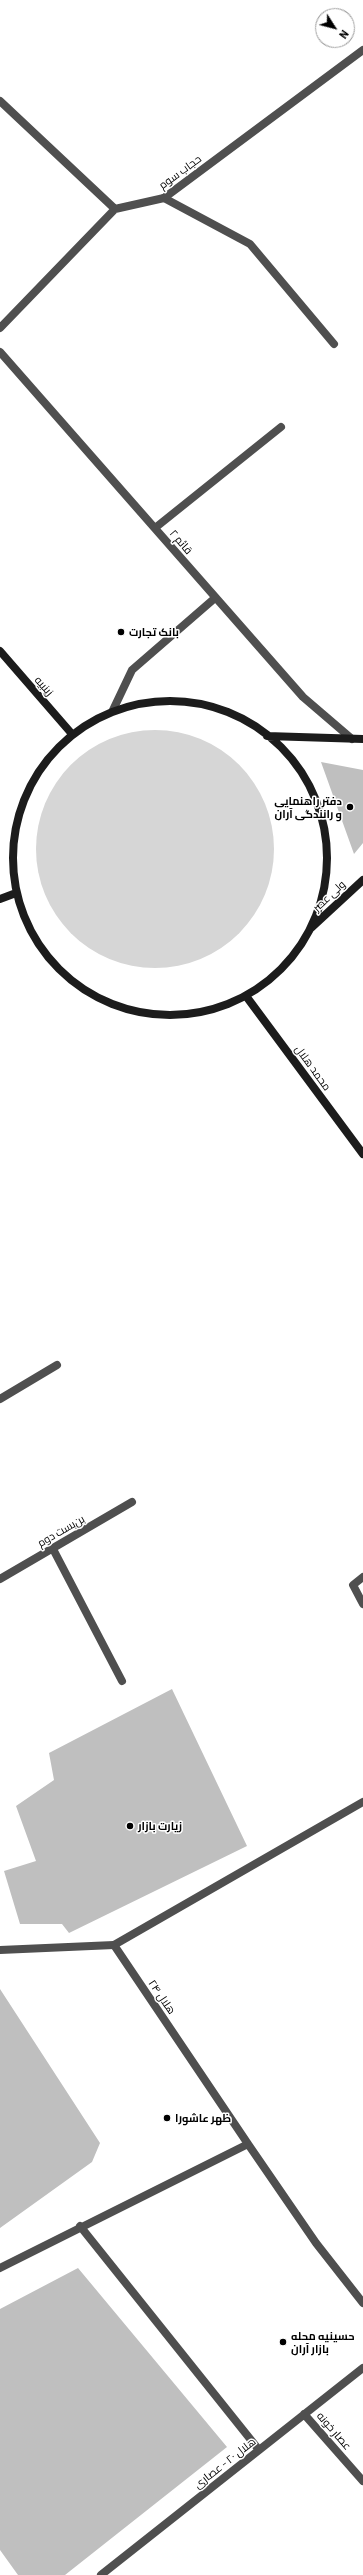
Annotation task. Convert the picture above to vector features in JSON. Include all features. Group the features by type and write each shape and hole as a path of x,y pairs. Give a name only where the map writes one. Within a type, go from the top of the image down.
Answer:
{"main road":[{"name":"زینبیه","path":"0,651 72,734"},
{"path":"159,700 207,704 250,722 287,752 313,791 326,836 325,883 311,928 284,967 246,996 200,1013 152,1015 105,1002 64,976 33,938 16,893 12,848 21,805 42,766 72,734 113,710 159,700"},
{"path":"267,736 363,739"},
{"name":"ولی عصر","path":"311,928 363,880"},
{"path":"0,899 16,893"},
{"name":"محمد هلال","path":"246,996 363,1154"}],"street":[{"name":"حجاب سوم","path":"115,209 164,198 363,50"},
{"path":"0,101 115,209 0,328"},
{"path":"164,198 250,244 334,344"},
{"name":"قائم ۲","path":"0,352 303,697 352,739"},
{"path":"154,528 281,427"},
{"path":"113,710 132,670 215,598"},
{"path":"0,1399 57,1365"},
{"name":"بن‌بست دوم","path":"0,1579 132,1502"},
{"path":"53,1549 122,1681"},
{"path":"363,1577 353,1585 363,1604"},
{"path":"0,1950 114,1945 363,1802"},
{"name":"هلال ۲۴","path":"114,1945 316,2243 363,2303"},
{"path":"0,2268 80,2226 248,2144"},
{"path":"80,2226 259,2450"},
{"name":"هلال ۲۰ - عصاری","path":"101,2575 363,2368"},
{"name":"عصار خونه","path":"304,2414 363,2481"}],"shaded area":[{"path":"155,730 178,733 200,739 221,750 239,765 254,783 265,804 271,826 274,849 271,872 265,894 254,915 239,933 221,948 200,959 178,965 155,968 132,965 110,959 89,948 71,933 56,915 45,894 39,872 36,849 39,826 45,804 56,783 71,765 89,750 110,739 132,733"}],"building":[{"name":"دفتر راهنمایی و رانندگی آران","path":"321,762 363,770 363,843 354,854"},
{"name":"زیارت بازار","path":"172,1689 247,1846 69,1933 62,1924 20,1924 4,1871 36,1861 16,1806 54,1780 49,1753"},
{"path":"0,1989 100,2143 92,2162 0,2228"},
{"path":"78,2268 227,2447 65,2575 18,2575 0,2550 0,2309"}],"place":[{"name":"بانک تجارت","path":"121,632"},
{"name":"دفتر راهنمایی و رانندگی آران","path":"350,807"},
{"name":"زیارت بازار","path":"130,1826"},
{"name":"ظهر عاشورا","path":"167,2118"},
{"name":"حسینیه محله بازار آران","path":"283,2342"}]}
